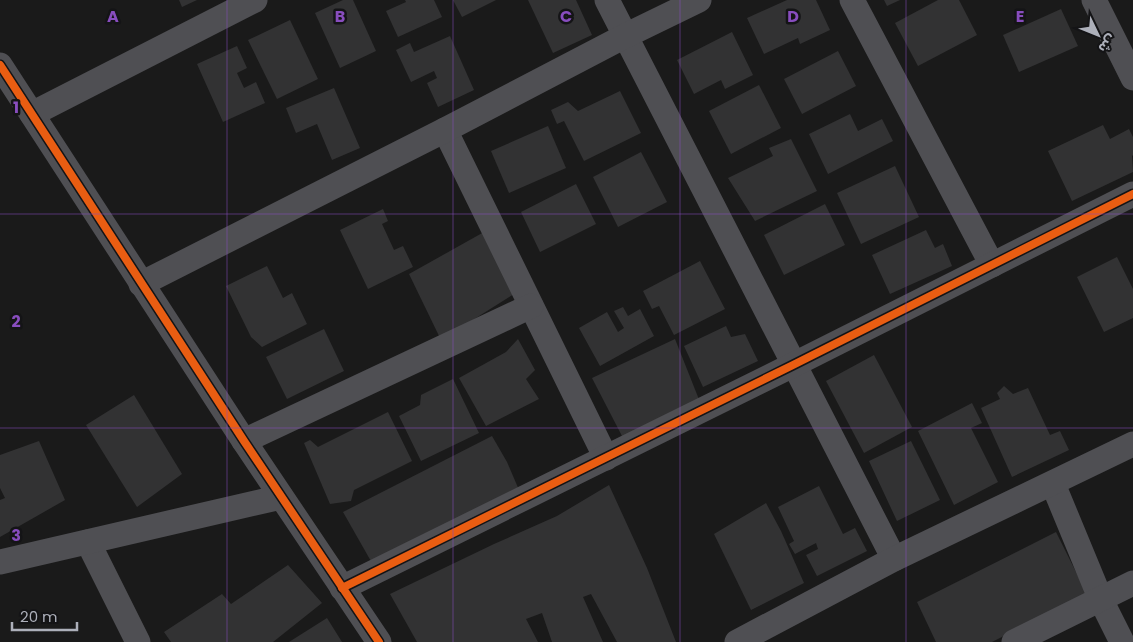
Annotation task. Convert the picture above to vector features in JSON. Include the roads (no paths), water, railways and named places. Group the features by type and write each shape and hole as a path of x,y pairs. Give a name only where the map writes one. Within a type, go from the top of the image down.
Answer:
{"street":[{"path":"32,114 254,0"},
{"path":"606,0 894,559"},
{"path":"142,284 625,36 699,0"},
{"path":"852,0 992,265"},
{"path":"1094,0 1133,78"},
{"path":"0,65 281,498 379,642"},
{"path":"445,130 606,458"},
{"path":"342,588 1133,194"},
{"path":"244,441 531,306"},
{"path":"737,642 894,559 1133,444"},
{"path":"1053,484 1101,600 1122,642"},
{"path":"0,562 281,498"},
{"path":"88,542 138,642"},
{"path":"1014,642 1133,583"}]}
